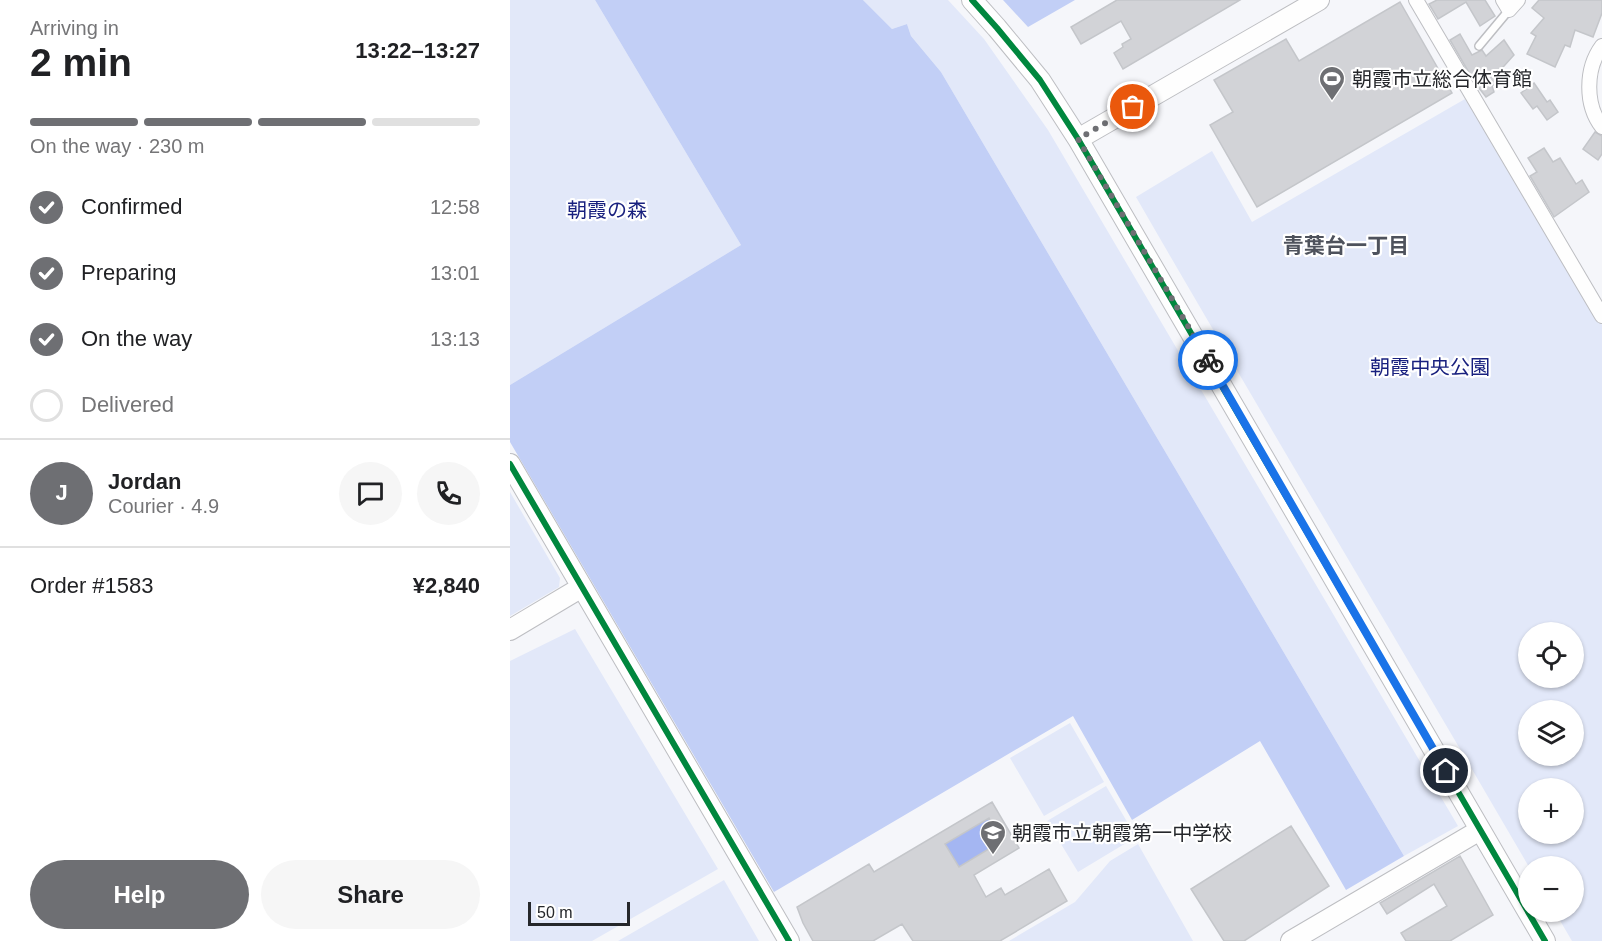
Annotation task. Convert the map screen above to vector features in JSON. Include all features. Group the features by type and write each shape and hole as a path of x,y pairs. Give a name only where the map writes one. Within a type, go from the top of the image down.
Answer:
{"street":[{"path":"972,0 1040,80 1078,139 1545,941"},
{"path":"1078,139 1319,0"},
{"path":"1416,0 1602,316"},
{"path":"1602,46 1597,53 1588,91 1594,117 1602,127"},
{"path":"510,464 789,941"},
{"path":"510,630 582,587"},
{"path":"1291,941 1480,830"}],"lane":[{"path":"1479,46 1510,3"}],"green space":[{"name":"朝霞の森","path":"510,0 595,0 741,245 510,385"},
{"path":"863,0 948,0 984,39 1048,130 1458,826 1404,856 941,72 911,36 907,24 892,29"},
{"name":"朝霞中央公園","path":"1465,99 1602,325 1602,941 1572,941 1561,922 1584,922 1584,856 1523,856 1136,197 1212,151 1252,222"},
{"path":"510,492 560,578 559,587 510,616"},
{"path":"575,629 718,869 592,941 510,941 510,661"},
{"path":"1070,723 1104,782 1044,816 1010,758"},
{"path":"1106,786 1136,837 1078,872 1047,821"},
{"path":"1138,844 1193,941 1009,941 1075,902 1110,861"},
{"path":"724,880 759,941 618,941"}],"shaded area":[{"path":"595,0 863,0 892,29 907,24 911,36 941,72 1404,856 1346,890 1260,741 1132,820 1073,716 774,892 510,442 510,385 741,245"},
{"path":"1003,0 1075,0 1028,27"},
{"path":"989,818 1002,841 959,867 945,844"}],"building":[{"path":"1117,0 1240,0 1123,69 1114,53 1123,47 1122,44 1131,39 1121,21 1081,44 1071,27"},
{"path":"1437,0 1485,0 1495,16 1480,26 1466,2 1438,19 1429,4"},
{"path":"1539,0 1602,0 1602,13 1593,37 1575,30 1570,47 1565,45 1555,67 1527,54 1536,36 1531,33 1544,18 1532,8"},
{"name":"朝霞市立総合体育館","path":"1400,2 1452,93 1257,207 1210,125 1233,112 1214,80 1286,39 1299,61"},
{"path":"1460,34 1472,55 1482,50 1486,56 1504,40 1514,55 1495,76 1499,81 1492,86 1494,92 1486,97 1475,83 1450,40"},
{"path":"1534,83 1547,102 1550,100 1558,112 1547,120 1537,106 1533,109 1521,93"},
{"path":"1595,132 1602,136 1602,154 1598,160 1583,149"},
{"path":"1544,148 1553,162 1560,158 1576,184 1582,180 1589,192 1554,217 1530,176 1537,172 1528,158"},
{"path":"992,802 1019,848 974,875 986,897 1001,888 1005,895 1049,869 1067,901 1000,941 913,941 902,924 873,941 813,941 797,907 869,864 874,872","holes":["989,818 1002,841 959,867 945,844"]},
{"path":"1291,826 1329,886 1244,941 1224,941 1191,889"},
{"path":"1460,856 1493,915 1450,941 1406,941 1401,933 1447,906 1434,884 1387,914 1380,903"}],"cycle path":[{"path":"972,0 1040,80 1078,139 1545,941"},
{"path":"510,464 789,941"}],"way so far":[{"path":"1133,107 1078,139 1208,360"}],"place":[{"name":"朝霞市立総合体育館","path":"1332,102"},
{"name":"朝霞市立朝霞第一中学校","path":"993,856"}],"district":[{"name":"青葉台一丁目","path":"1346,246"}],"route":[{"path":"1208,360 1446,771"}]}
